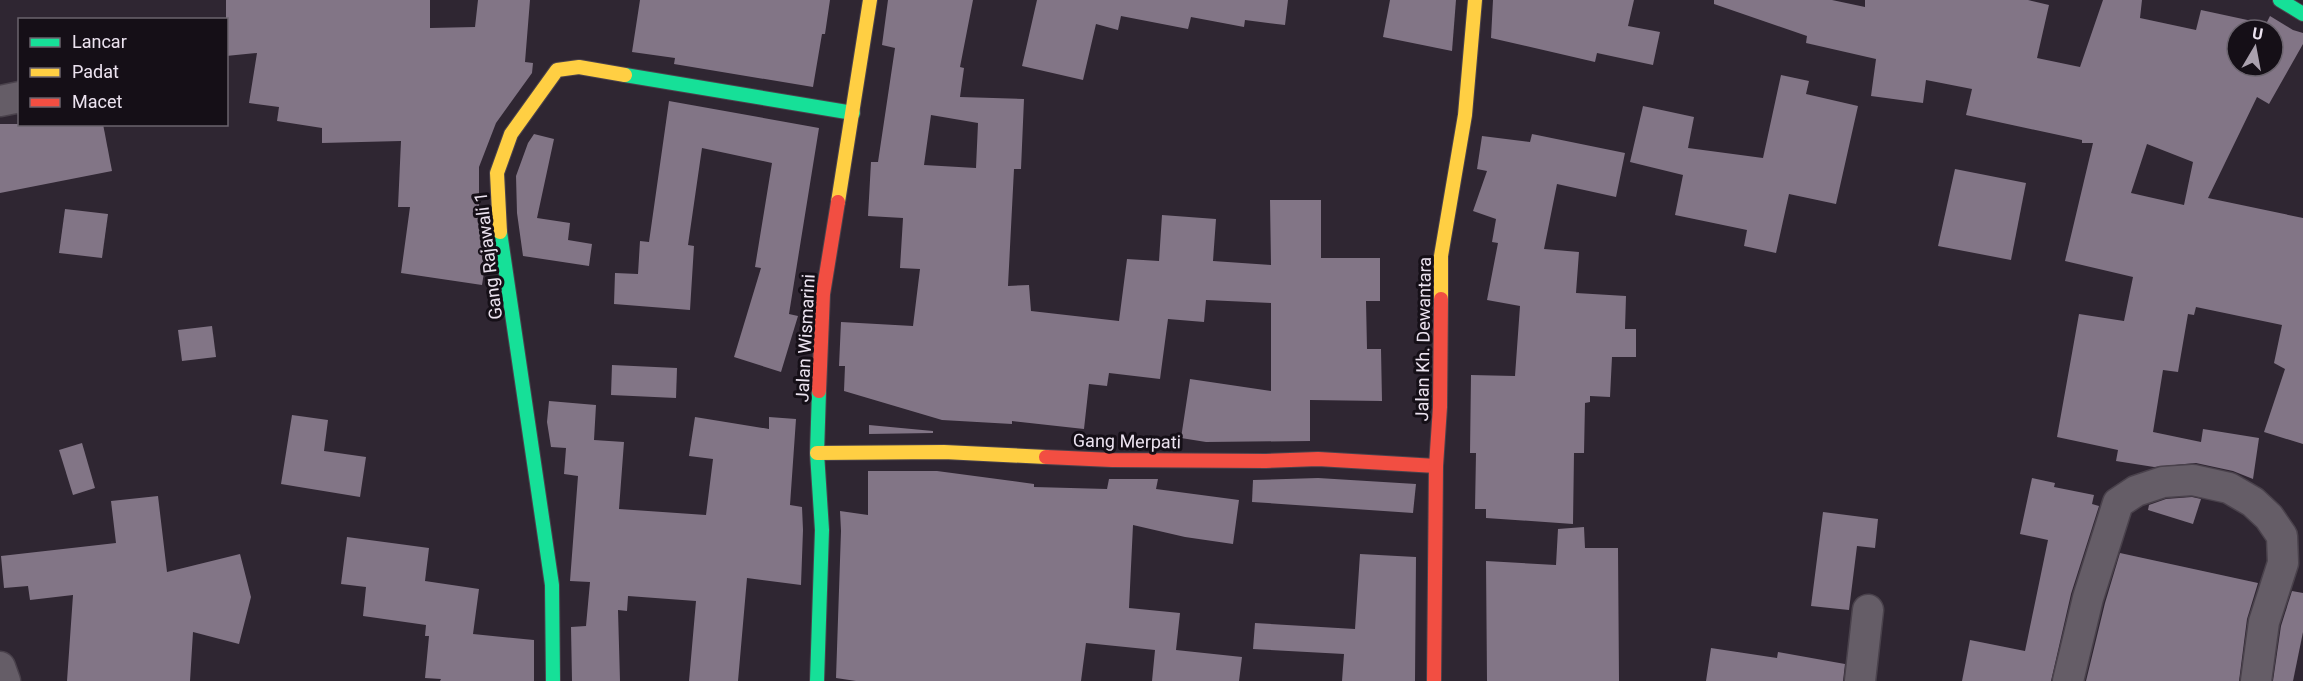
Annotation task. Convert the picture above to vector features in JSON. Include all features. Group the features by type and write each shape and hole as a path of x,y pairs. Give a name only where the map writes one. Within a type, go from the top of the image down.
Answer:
{"street":[{"name":"Jalan Wismarini","path":"817,681 822,530 817,453 823,294 870,0"},
{"name":"Jalan Kh. Dewantara","path":"1434,681 1441,255 1465,115 1475,0"},
{"name":"Gang Rajawali 1","path":"553,681 552,585 498,215 497,173 511,134 557,70 579,67 853,113"},
{"path":"0,101 18,97"},
{"name":"Gang Merpati","path":"817,453 944,452 1112,460 1318,459 1436,466"},
{"path":"2068,681 2088,598 2118,503 2136,491 2163,482 2193,480 2229,488 2253,502 2269,517 2282,536 2283,563 2264,622 2256,681"},
{"path":"1860,681 1868,610"},
{"path":"0,667 5,681"}],"building":[{"path":"226,0 430,0 430,28 475,27 478,0 530,0 525,62 533,63 532,73 496,123 479,167 479,215 486,260 482,285 401,273 410,207 398,207 401,141 322,143 322,128 277,121 279,107 249,103 257,53 228,56 228,18 226,18"},
{"path":"640,0 830,0 813,87 674,64 675,58 632,52"},
{"path":"888,0 973,0 960,67 964,68 960,97 1024,99 1021,169 1014,169 1008,286 1029,285 1031,311 1119,321 1127,259 1159,261 1162,215 1216,219 1213,261 1271,265 1270,200 1321,200 1321,258 1380,258 1380,301 1366,301 1367,349 1381,349 1382,401 1310,400 1310,441 1206,442 1181,438 1190,379 1271,391 1271,303 1206,300 1204,322 1168,319 1160,379 1109,373 1107,386 1089,384 1084,429 1012,421 1012,424 942,420 844,391 845,366 839,366 841,322 913,326 920,269 900,268 903,218 868,216 871,162 878,162 895,48 882,45","holes":["931,115 978,123 976,168 924,165"]},
{"path":"1037,0 1288,0 1285,25 1245,20 1244,27 1191,17 1188,29 1121,16 1118,30 1096,24 1083,80 1022,66"},
{"path":"1390,0 1456,0 1452,51 1383,37"},
{"path":"1493,0 1634,0 1628,26 1660,32 1653,65 1597,53 1595,62 1491,38"},
{"path":"1714,0 1832,0 1865,7 1865,0 2028,0 2049,5 2037,58 2080,67 2103,0 2142,0 2140,18 2196,30 2201,10 2238,18 2225,18 2225,78 2284,78 2269,104 2257,97 2208,198 2303,218 2303,444 2264,432 2285,369 2274,363 2282,325 2196,307 2194,315 2188,314 2178,372 2163,370 2153,432 2201,442 2203,429 2259,438 2253,479 2233,471 2196,463 2154,467 2116,461 2118,450 2057,437 2079,314 2124,321 2133,277 2065,261 2093,143 2082,143 2082,140 1966,115 1972,89 1926,80 1923,103 1871,96 1876,59 1806,43 1807,36 1714,4","holes":["2147,144 2193,162 2184,205 2131,193"]},
{"path":"2285,25 2303,33 2303,44 2285,76"},
{"path":"1781,75 1809,81 1806,94 1858,106 1836,204 1789,194 1776,253 1744,246 1747,230 1675,215 1683,175 1630,162 1643,106 1694,117 1688,148 1763,158"},
{"path":"669,101 819,128 789,314 798,316 781,372 734,357 761,268 755,267 772,163 702,148 688,245 694,246 690,310 614,304 615,273 638,274 640,241 649,242"},
{"path":"0,124 103,126 112,171 0,193"},
{"path":"534,134 554,139 537,218 570,223 568,240 592,244 589,266 523,256 517,213 516,176 528,143"},
{"path":"1532,134 1625,153 1616,197 1557,184 1544,249 1579,252 1576,293 1626,296 1625,329 1636,329 1636,357 1612,357 1610,397 1590,396 1590,402 1585,403 1584,453 1574,453 1573,524 1486,518 1486,509 1475,509 1476,453 1470,453 1471,375 1515,376 1520,306 1487,300 1498,243 1492,242 1496,219 1473,211 1487,171 1477,169 1482,136 1530,142"},
{"path":"1955,169 2026,183 2011,260 1938,246"},
{"path":"65,209 108,214 102,258 59,253"},
{"path":"212,326 216,357 182,361 178,330"},
{"path":"612,365 677,368 676,398 611,395"},
{"path":"549,401 596,405 594,440 624,442 619,509 706,515 713,459 689,456 695,417 769,429 769,417 796,419 790,505 802,507 801,585 747,578 738,681 689,681 696,601 628,596 627,611 618,610 620,681 572,681 571,627 586,626 590,582 570,581 578,476 564,474 566,448 551,447 547,422"},
{"path":"292,415 328,420 324,451 366,457 360,497 281,484"},
{"path":"869,425 933,431 933,433 869,434"},
{"path":"82,443 95,488 73,495 59,450"},
{"path":"868,471 937,471 1034,484 1034,487 1107,489 1109,479 1158,479 1156,489 1239,500 1233,544 1185,537 1133,525 1129,608 1180,613 1176,650 1242,657 1239,681 1152,681 1155,650 1086,643 1081,681 856,681 836,678 840,511 868,515"},
{"path":"1318,478 1416,484 1413,513 1252,502 1253,480"},
{"path":"2032,478 2055,483 2054,487 2094,495 2092,504 2099,506 2071,594 2051,681 1962,681 1970,640 2025,651 2048,540 2020,534"},
{"path":"158,496 167,572 240,554 251,597 239,644 193,632 190,681 67,681 73,595 30,600 28,586 4,588 1,556 116,543 111,501"},
{"path":"2192,497 2201,499 2193,524 2148,510 2149,505 2166,499"},
{"path":"1823,512 1878,519 1875,548 1857,546 1849,610 1811,606"},
{"path":"1584,527 1585,548 1618,548 1619,681 1487,681 1486,561 1556,565 1558,529"},
{"path":"347,537 429,548 425,581 479,589 473,634 534,640 534,681 440,681 441,679 425,678 429,636 425,636 426,625 363,616 366,587 341,584"},
{"path":"2120,553 2258,583 2247,619 2239,681 2086,681"},
{"path":"1360,554 1416,557 1415,681 1342,681 1344,654 1253,649 1255,623 1355,629"},
{"path":"2292,591 2303,593 2303,632 2293,681 2273,681 2281,626"},
{"path":"1711,648 1777,658 1778,652 1845,664 1843,681 1706,681"}],"traffic: fast":[{"path":"2280,0 2303,14"},
{"path":"625,75 853,113"},
{"path":"500,232 552,585 553,681"},
{"path":"817,681 822,530 817,453 819,391"}],"traffic: slow":[{"path":"838,202 870,0"},
{"path":"1441,299 1441,256 1465,115 1475,0"},
{"path":"500,232 497,173 511,134 557,70 579,67 625,75"},
{"path":"817,453 944,452 1046,457"}],"traffic: jam":[{"path":"819,391 823,294 838,202"},
{"path":"1434,681 1436,466 1440,407 1441,299"},
{"path":"1046,457 1112,460 1318,459 1436,466"}]}
